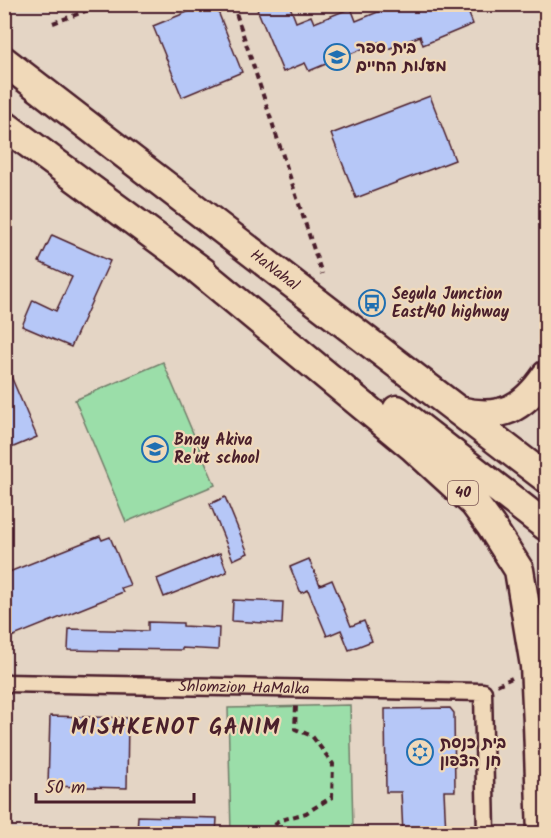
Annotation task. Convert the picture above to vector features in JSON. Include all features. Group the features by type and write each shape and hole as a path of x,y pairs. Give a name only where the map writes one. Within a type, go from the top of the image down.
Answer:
{"highway":[{"name":"HaNahal","path":"4,61 546,478"},
{"name":"40","path":"4,125 188,261 363,383 546,526"},
{"name":"40","path":"188,261 413,447 474,503 519,570 535,666 542,834"}],"main road":[{"path":"461,411 476,415 489,415 507,411 524,402 538,388 546,375"}],"street":[{"name":"Shlomzion HaMalka","path":"4,683 483,692"},
{"path":"483,692 486,834"}],"path":[{"path":"53,23 105,4"},
{"path":"233,4 336,317"},
{"path":"483,692 535,666"},
{"path":"269,834 278,821 306,813 332,797 333,764 312,736 295,729 297,688"}],"green space":[{"path":"163,362 215,485 126,522 75,400"},
{"path":"350,705 353,827 231,833 228,708"}],"building":[{"path":"207,4 215,4 242,72 182,97 153,26"},
{"path":"255,4 289,4 296,22 311,16 314,23 351,8 356,21 385,9 383,4 465,4 473,24 423,45 420,36 383,51 379,42 309,71 305,63 283,72"},
{"path":"430,96 455,160 356,198 331,134"},
{"path":"52,235 110,261 71,347 22,326 33,300 56,311 72,277 39,262"},
{"path":"4,360 37,437 4,451"},
{"path":"225,497 248,553 233,560 210,504"},
{"path":"100,536 102,540 110,537 130,585 121,588 123,592 4,640 4,574"},
{"path":"220,553 227,572 164,597 157,579"},
{"path":"309,559 320,585 332,580 351,626 364,621 372,641 349,650 341,630 327,636 308,590 301,593 290,567"},
{"path":"233,600 283,602 282,624 232,621"},
{"path":"148,622 183,623 183,626 219,628 218,650 182,648 182,650 68,650 69,629 148,631"},
{"name":"בית כנסת חן הצפון","path":"450,708 454,713 455,791 444,791 446,834 403,834 401,792 386,792 385,709"},
{"path":"50,716 128,718 127,788 48,786"},
{"path":"138,816 217,818 216,834 137,834"}],"place":[{"name":"בית ספר מעלות החיים","path":"337,57"},
{"name":"Segula Junction East/40 highway","path":"372,303"},
{"name":"Bnay Akiva Re'ut school","path":"155,449"},
{"name":"בית כנסת חן הצפון","path":"420,752"}],"district":[{"name":"MISHKENOT GANIM","path":"176,728"}]}
